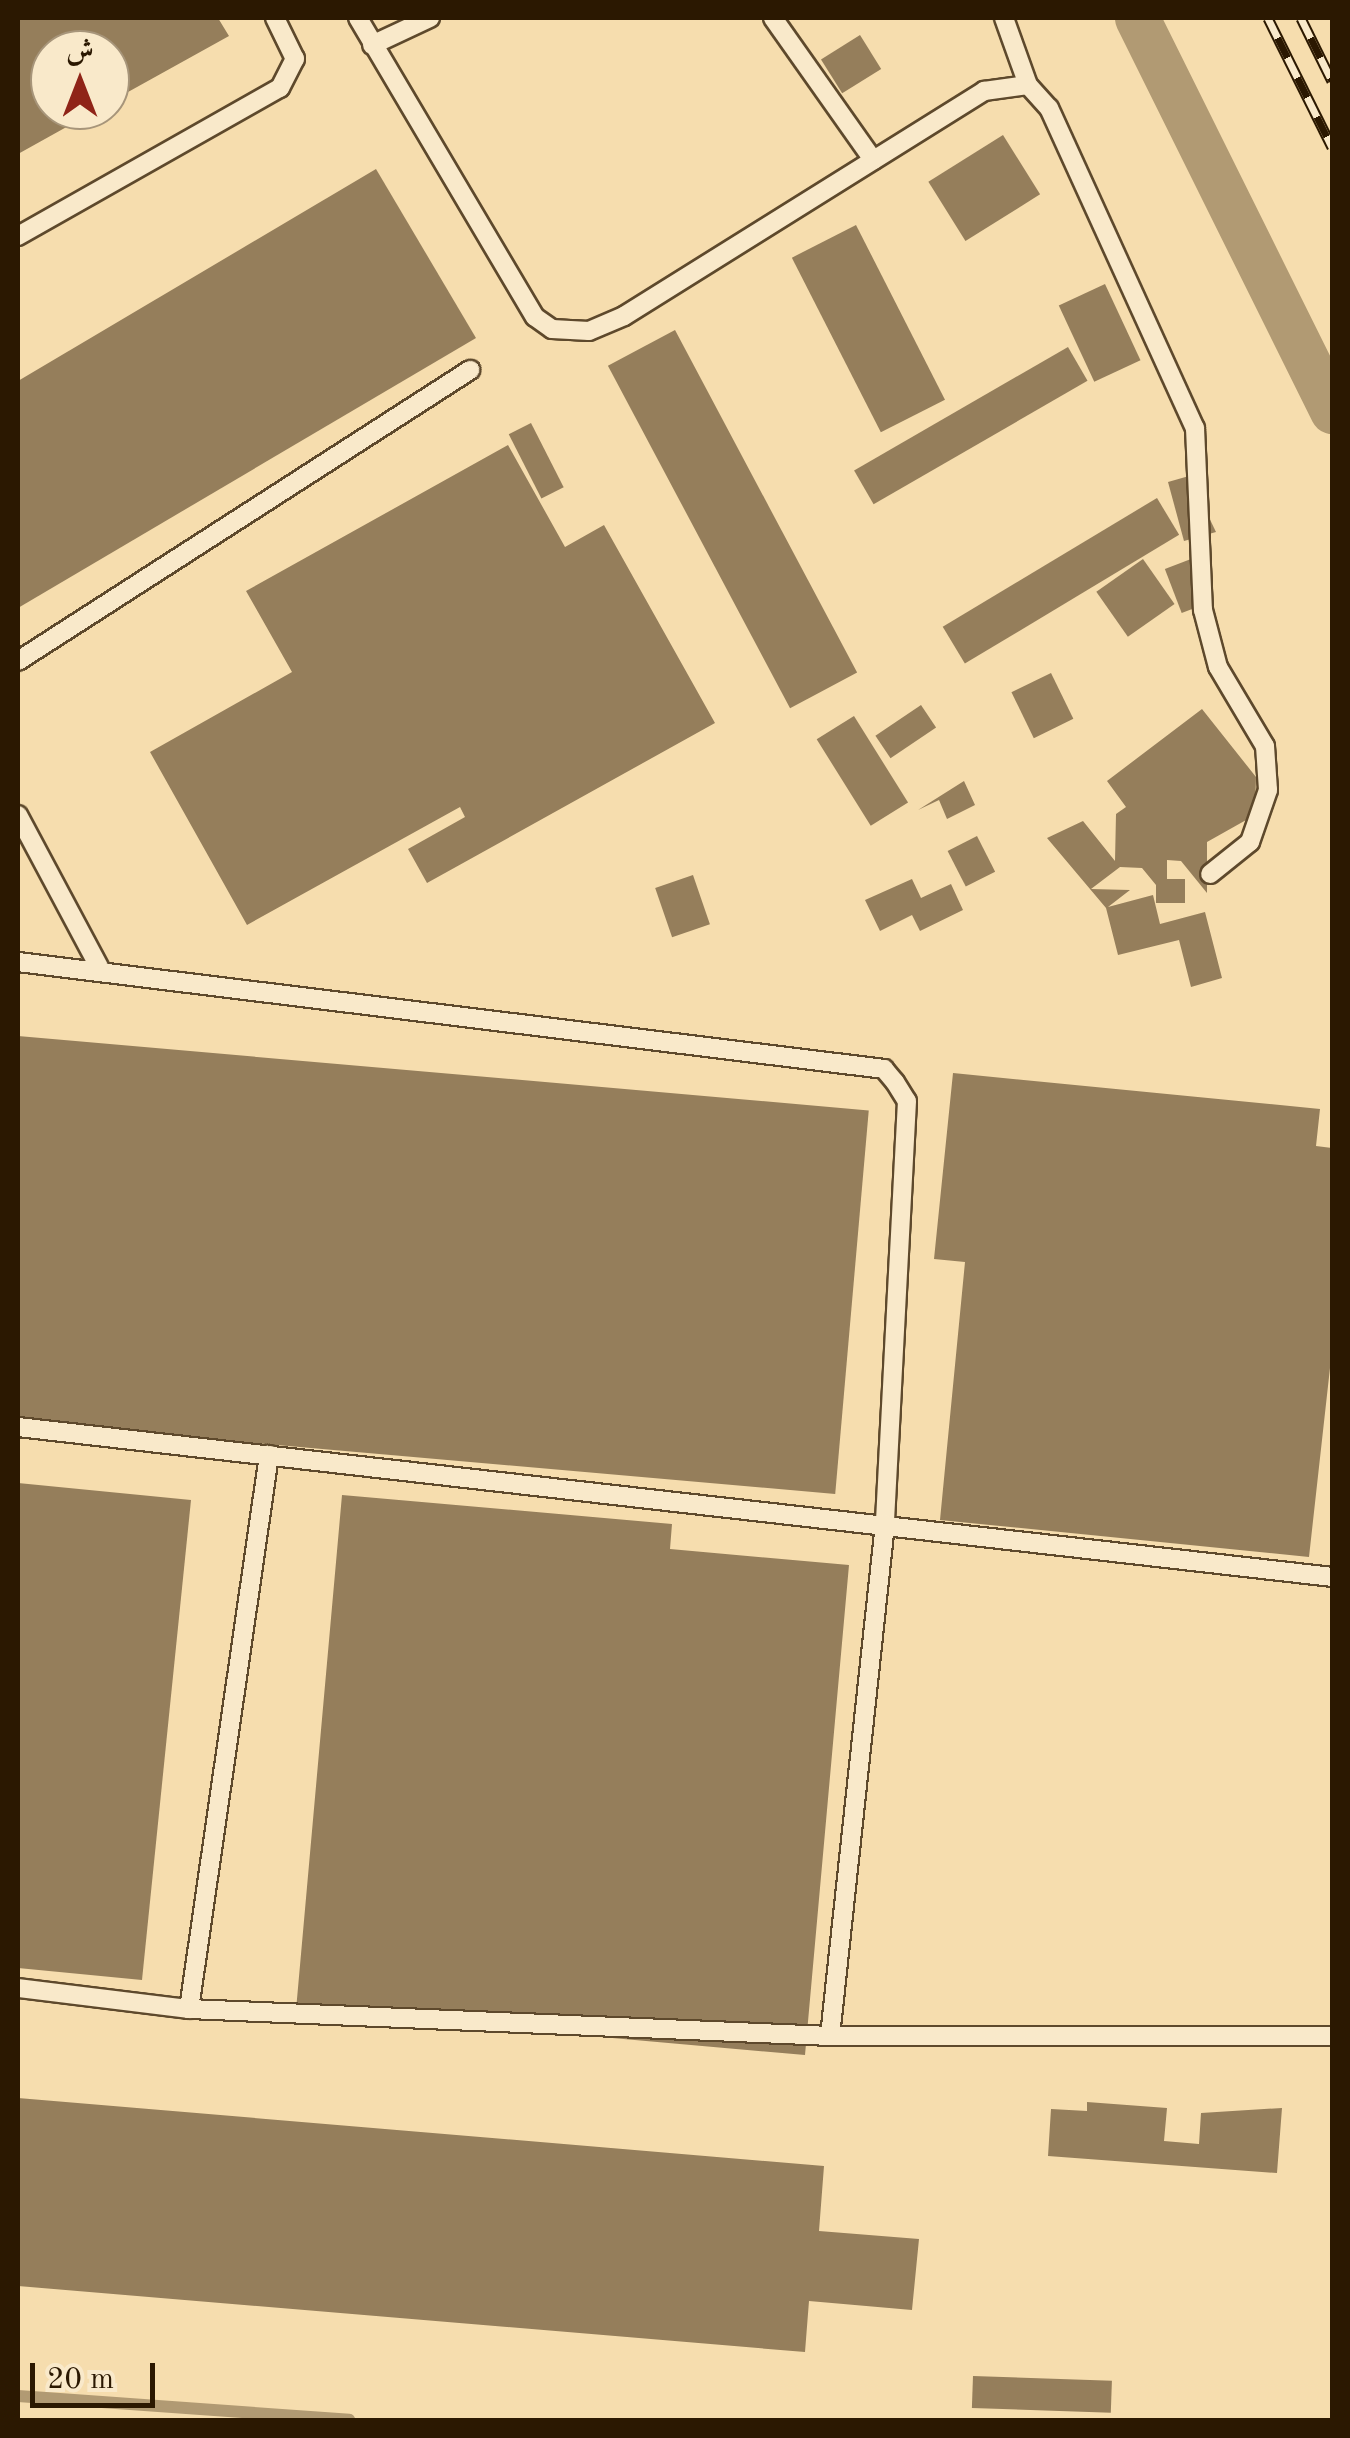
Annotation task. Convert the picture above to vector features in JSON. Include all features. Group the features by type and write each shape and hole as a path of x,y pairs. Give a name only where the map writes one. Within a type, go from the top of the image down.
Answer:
{"lane":[{"path":"18,236 280,88 295,60 275,18"},
{"path":"358,18 534,317 552,329 589,331 624,316 984,91 1028,85"},
{"path":"372,46 430,18"},
{"path":"772,18 874,160"},
{"path":"1004,18 1028,85 1050,108 1195,428 1202,610 1218,666 1266,746 1268,790 1250,842 1210,874"},
{"path":"18,661 470,370"},
{"path":"18,815 99,967"},
{"path":"18,962 99,967 884,1069 906,1101 886,1524 830,2036"},
{"path":"18,1426 1332,1577"},
{"path":"189,2009 269,1455"},
{"path":"18,1988 189,2009 830,2036 1332,2036"}],"building":[{"path":"18,18 218,18 229,36 130,91 130,30 30,30 30,130 61,130 18,154"},
{"path":"860,35 881,69 842,93 821,59"},
{"path":"1003,135 1040,194 965,241 928,182"},
{"path":"376,169 476,338 18,608 18,381"},
{"path":"856,225 945,400 881,432 792,258"},
{"path":"1105,284 1140,360 1094,382 1059,306"},
{"path":"675,330 857,673 790,708 608,366"},
{"path":"1068,347 1088,381 874,504 854,471"},
{"path":"531,423 564,487 541,499 509,434"},
{"path":"508,445 565,547 604,525 715,723 427,883 408,849 465,817 460,807 247,925 150,752 292,672 246,591"},
{"path":"1189,476 1216,532 1184,541 1168,482"},
{"path":"1157,498 1179,535 965,664 943,627"},
{"path":"1143,559 1175,604 1128,637 1096,592"},
{"path":"1191,559 1208,603 1182,613 1165,569"},
{"path":"1051,673 1073,719 1034,738 1011,692"},
{"path":"921,705 936,727 891,758 875,736"},
{"path":"1202,709 1256,777 1255,815 1207,842 1207,893 1181,861 1167,860 1167,879 1185,879 1185,903 1156,903 1156,885 1142,868 1120,867 1091,889 1130,890 1108,907 1153,895 1160,924 1205,912 1222,978 1191,987 1179,940 1118,955 1106,908 1047,838 1083,821 1115,861 1116,814 1126,807 1107,781"},
{"path":"854,716 908,803 871,826 817,739"},
{"path":"964,781 975,805 947,819 939,800 918,810"},
{"path":"977,836 995,872 966,887 948,851"},
{"path":"693,875 710,924 672,937 655,888"},
{"path":"912,879 921,898 951,884 963,910 920,931 912,915 880,931 865,900"},
{"path":"18,1036 869,1110 835,1494 18,1422"},
{"path":"953,1073 1320,1109 1316,1146 1332,1148 1332,1350 1309,1557 940,1520 965,1262 934,1259"},
{"path":"18,1483 191,1500 142,1980 18,1968"},
{"path":"342,1495 672,1524 670,1549 849,1565 805,2055 296,2010"},
{"path":"18,2098 824,2166 819,2231 919,2239 912,2310 809,2301 805,2352 18,2286"},
{"path":"1087,2102 1167,2108 1164,2141 1199,2144 1201,2113 1282,2108 1277,2173 1048,2156 1051,2109 1087,2111"},
{"path":"973,2376 1112,2381 1111,2413 972,2408"}],"waterway":[{"path":"1137,18 1332,411"},
{"path":"18,2396 349,2420"}],"railway":[{"path":"1268,18 1332,147"},
{"path":"1301,18 1332,81"}]}
